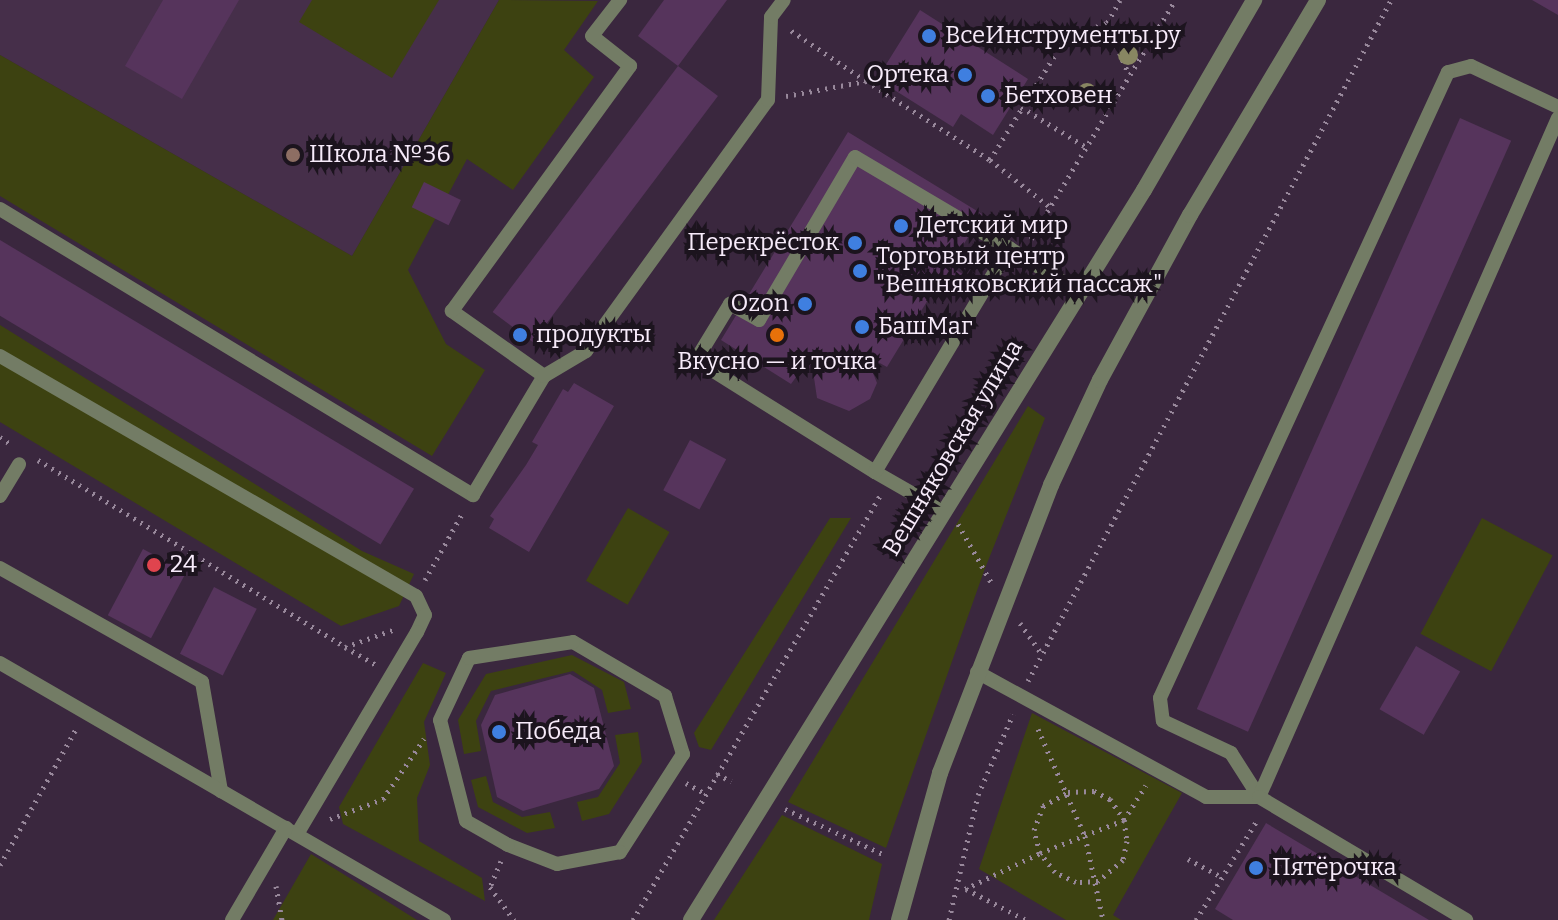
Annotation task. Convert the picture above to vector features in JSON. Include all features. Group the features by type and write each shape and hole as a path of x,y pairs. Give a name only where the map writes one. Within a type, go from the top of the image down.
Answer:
{"street":[{"name":"Вешняковская улица","path":"691,920 1077,291 1144,190 1254,0"},
{"path":"899,920 940,773 1051,485 1100,380 1318,0"}],"lane":[{"path":"544,376 452,311 630,66 592,36 620,0"},
{"path":"0,209 473,495 544,376 586,351 768,100 771,17 784,0"},
{"path":"1466,920 1263,800 1231,753 1163,721 1160,698 1448,72 1471,66 1558,107"},
{"path":"1263,800 1558,118"},
{"path":"943,511 696,360 730,304 759,320 855,157 1077,291"},
{"path":"875,472 1009,248"},
{"path":"0,356 416,596 425,615 292,831 232,920"},
{"path":"0,496 19,464"},
{"path":"0,568 202,682 221,791"},
{"path":"573,642 665,696 683,754 620,852 557,864 508,845 466,821 442,729 440,720 469,658 573,642"},
{"path":"0,663 444,920"},
{"path":"977,672 1206,797 1263,800"}],"path":[{"path":"990,160 1066,37 1107,23 1120,0"},
{"path":"949,920 978,795 1021,695 1391,0"},
{"path":"771,17 990,160 1050,207"},
{"path":"1107,23 1130,76"},
{"path":"768,100 866,81"},
{"path":"1021,107 1086,147"},
{"path":"0,437 381,667"},
{"path":"957,522 984,571"},
{"path":"345,647 405,626"},
{"path":"1021,695 1068,792 1085,836 1098,881 1103,920"},
{"path":"0,865 85,713"},
{"path":"341,814 383,799 426,736 442,729"},
{"path":"717,774 731,781"},
{"path":"1026,920 965,889 1040,853 1124,820 1145,788"},
{"path":"1094,791 1110,799 1124,820 1127,841 1123,860 1098,881 1076,882 1055,872 1040,853 1034,830 1043,806 1068,792 1094,791"},
{"path":"1196,920 1263,800"},
{"path":"785,809 885,855"},
{"path":"508,845 490,887 514,920"},
{"path":"1188,859 1222,877"}],"shaded area":[{"name":"Школа №36","path":"0,0 499,0 352,256 0,55"}],"green space":[{"path":"312,0 439,0 392,78 299,22"},
{"path":"499,0 598,1 564,50 594,77 513,190 467,159 408,270 446,344 485,370 432,456 0,196 0,55 352,256"},
{"path":"0,325 362,551 414,574 399,606 341,626 0,422"},
{"path":"1028,406 1045,418 984,571 886,848 788,802"},
{"path":"628,508 670,532 628,605 586,581"},
{"path":"830,518 851,518 711,750 699,747 694,733"},
{"path":"1482,518 1553,556 1491,671 1420,634"},
{"path":"572,655 624,682 631,709 608,713 602,690 573,671 491,691 476,721 481,751 464,754 458,720 486,674"},
{"path":"423,663 446,673 424,722 430,765 417,798 419,841 482,878 485,901 343,824 339,807"},
{"path":"1032,713 1182,793 1113,915 1121,920 1066,920 979,869"},
{"path":"638,732 642,762 609,814 582,821 577,802 598,797 620,763 615,735"},
{"path":"486,776 493,802 522,817 550,812 555,828 527,833 478,807 471,780"},
{"path":"782,815 882,864 869,920 714,920"},
{"path":"311,854 417,920 273,920"}],"building":[{"path":"163,0 239,0 182,99 125,66"},
{"path":"664,0 727,0 678,66 638,36"},
{"path":"1532,0 1558,0 1558,15"},
{"path":"920,10 1028,79 993,135 961,114 953,127 877,79"},
{"path":"678,66 718,96 533,342 493,312"},
{"path":"1460,118 1511,141 1248,732 1197,709"},
{"name":"Торговый центр \"Вешняковский пассаж\"","path":"848,132 982,214 950,267 963,274 951,294 937,285 887,367 876,361 871,368 877,383 870,399 849,411 817,398 813,371 805,365 791,384 721,340"},
{"path":"424,182 461,200 449,225 412,207"},
{"path":"0,240 414,489 381,544 0,316"},
{"path":"574,383 614,406 529,552 489,528 494,519 490,516 538,445 532,442 563,389 568,392"},
{"path":"690,440 726,459 699,510 663,490"},
{"path":"143,549 186,572 151,638 108,615"},
{"path":"214,587 257,609 223,676 180,654"},
{"path":"1416,646 1460,671 1424,735 1380,709"},
{"path":"570,674 594,688 614,766 599,789 523,811 497,797 481,725 495,695"},
{"path":"1266,823 1429,920 1233,920 1215,909"}],"place":[{"name":"ВсеИнструменты.ру","path":"929,36"},
{"name":"Ортека","path":"965,75"},
{"name":"Бетховен","path":"988,96"},
{"name":"Школа №36","path":"293,155"},
{"name":"Детский мир","path":"901,226"},
{"name":"Перекрёсток","path":"855,243"},
{"name":"Торговый центр \"Вешняковский пассаж\"","path":"860,271"},
{"name":"Ozon","path":"805,304"},
{"name":"БашМаг","path":"862,327"},
{"name":"продукты","path":"520,335"},
{"name":"Вкусно — и точка","path":"777,335"},
{"name":"24","path":"154,565"},
{"name":"Победа","path":"499,732"},
{"name":"Пятёрочка","path":"1256,868"}]}
